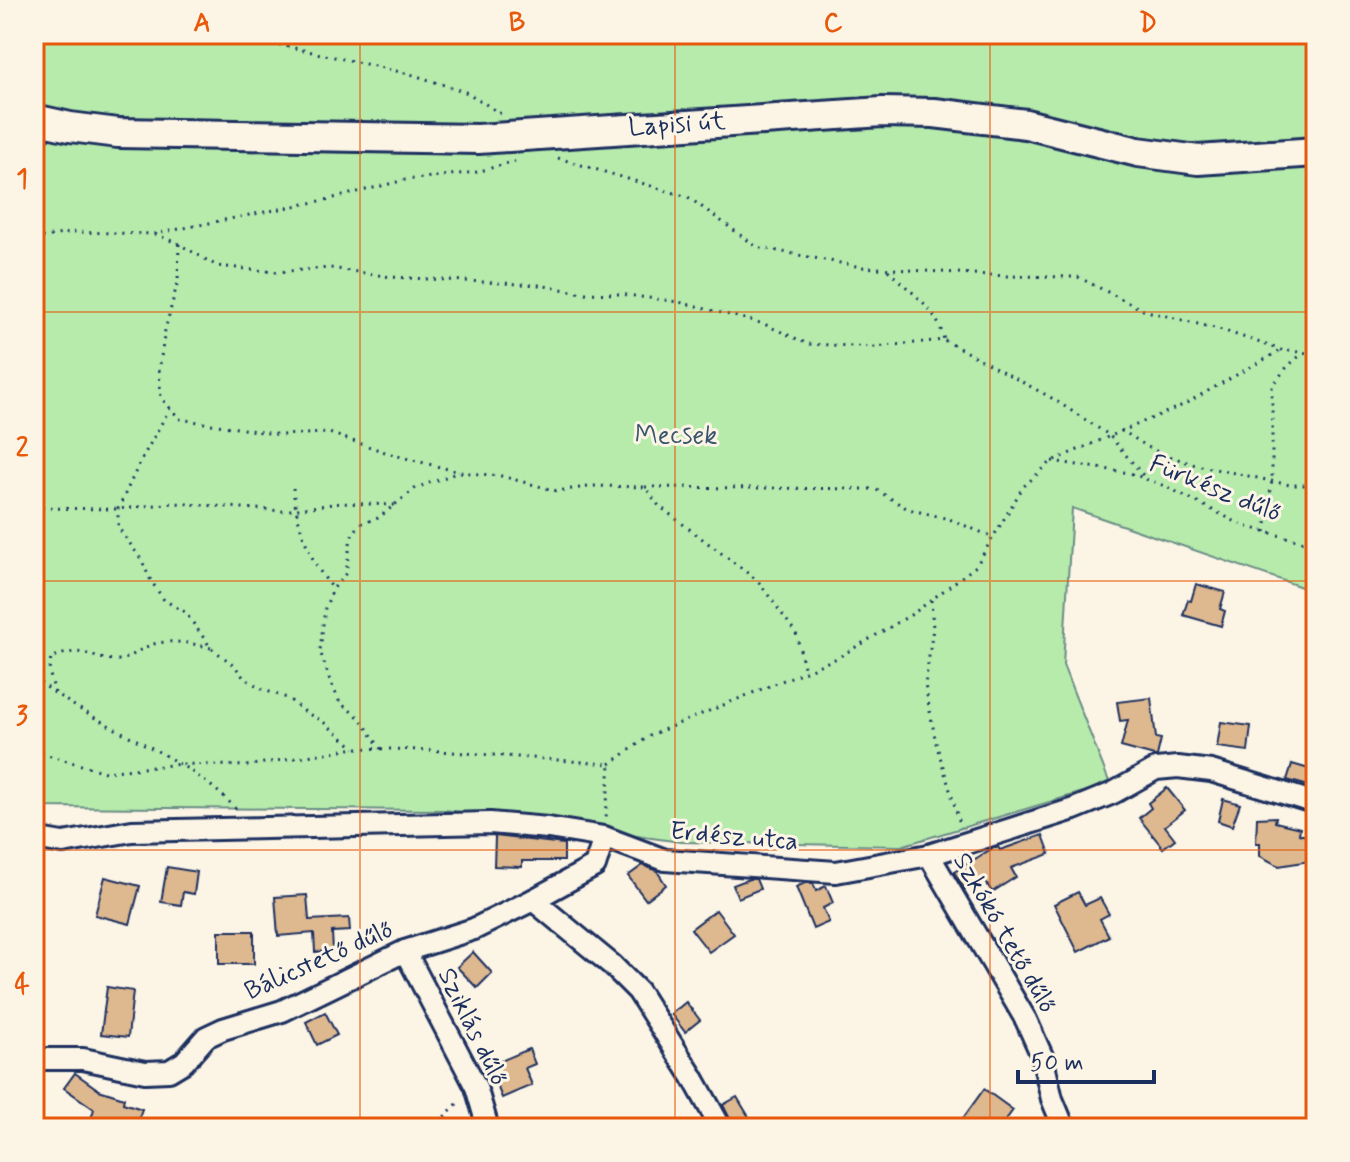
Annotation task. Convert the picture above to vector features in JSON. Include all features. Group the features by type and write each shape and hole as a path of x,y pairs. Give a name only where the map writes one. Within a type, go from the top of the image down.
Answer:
{"street":[{"name":"Lapisi út","path":"34,119 118,133 465,139 533,150 757,119 908,112 1026,124 1138,152 1198,160 1316,152"},
{"name":"Erdész utca","path":"34,838 63,843 132,831 490,823 604,837 665,860 836,872 929,855 1074,809 1113,793 1156,769 1178,767 1211,771 1316,803"},
{"name":"Bálicstető dűlő","path":"34,1059 83,1059 145,1072 169,1071 184,1062 206,1037 223,1029 282,1011 405,951 474,929 533,900 595,866 604,837"},
{"name":"Szkókó tető dűlő","path":"929,855 1026,1020 1042,1056 1052,1099 1064,1128"},
{"path":"533,900 612,965 638,991 721,1128"},
{"name":"Sziklás dűlő","path":"405,951 476,1087 488,1128"}],"path":[{"path":"232,34 414,75 468,93 533,150 688,197 757,247 811,259 886,268 1078,277 1143,310 1222,330 1281,350 1316,354"},
{"path":"34,239 74,232 154,234 330,199 405,180 477,172 533,150"},
{"path":"154,234 179,244 217,266 275,272 330,268 391,277 539,285 583,293 619,294 679,302 764,324 808,344 875,347 944,340 1038,391 1109,435 1147,480"},
{"path":"179,244 178,281 165,330 159,371 161,398 180,419 281,435 329,433 459,472 501,476 557,491 595,486 875,489 908,509 949,519 993,537"},
{"path":"886,268 927,305 940,322 944,340"},
{"path":"34,751 105,772 181,764 246,766 356,748 610,764 651,735 837,658 914,613 976,566 1023,487 1052,461 1183,405 1281,350"},
{"path":"1265,532 1272,480 1272,386 1303,353"},
{"path":"170,408 118,509 118,527 164,600 185,612 211,648 234,665 244,678 264,690 287,698 356,748"},
{"path":"1121,430 1153,450 1192,464 1290,485 1316,485"},
{"name":"Fürkész dűlő","path":"1052,461 1130,473 1167,487 1244,526 1316,545"},
{"path":"381,749 360,718 340,703 320,651 325,608 333,589 346,573 351,537 360,524 378,518 416,488 459,472"},
{"path":"645,487 659,506 758,581 796,633 805,671"},
{"path":"293,488 295,509 321,575 333,589"},
{"path":"34,508 118,509 175,503 283,511 340,503 395,505"},
{"path":"931,600 933,628 925,685 936,743 964,842"},
{"path":"55,695 49,671 51,658 64,653 79,651 115,660 131,658 147,646 184,641 211,648"},
{"path":"34,677 55,695 181,764 227,799 253,827"},
{"path":"604,837 610,764"},
{"path":"433,1128 476,1087"}],"green space":[{"name":"Mecsek","path":"34,34 1316,34 1316,592 1072,508 1063,665 1110,784 901,846 681,842 445,810 34,807"}],"building":[{"path":"1196,584 1225,592 1220,609 1225,611 1221,626 1183,615"},
{"path":"1151,698 1156,738 1161,739 1157,756 1121,747 1128,720 1120,721 1117,702"},
{"path":"1221,722 1251,726 1248,751 1217,747"},
{"path":"1292,764 1316,771 1316,788 1287,780"},
{"path":"1167,788 1185,810 1165,826 1175,839 1163,848 1139,818 1151,808 1148,803"},
{"path":"1223,799 1240,804 1232,826 1218,821"},
{"path":"1276,817 1275,822 1300,828 1299,834 1314,838 1309,850 1316,853 1316,860 1279,866 1260,856 1260,843 1256,843 1257,818"},
{"path":"1043,835 1050,854 1011,868 1016,877 992,892 984,879 965,890 954,872 993,848 1000,850"},
{"path":"495,836 564,844 564,861 522,861 522,867 494,866"},
{"path":"643,865 657,871 666,885 646,900 628,876"},
{"path":"167,867 197,872 194,894 183,892 181,905 161,902"},
{"path":"105,877 140,886 130,924 95,915"},
{"path":"756,879 760,889 738,898 733,885"},
{"path":"813,883 816,891 826,886 833,903 823,908 829,922 813,929 796,887"},
{"path":"1078,892 1085,905 1100,898 1109,914 1100,919 1109,936 1078,952 1054,904"},
{"path":"307,895 309,920 349,918 350,931 332,932 333,951 315,952 314,933 278,936 275,897"},
{"path":"716,910 734,934 709,952 691,929"},
{"path":"219,931 254,931 254,964 219,964"},
{"path":"473,952 492,973 477,988 457,967"},
{"path":"107,987 133,991 128,1037 101,1034"},
{"path":"686,1002 700,1020 685,1032 671,1014"},
{"path":"325,1012 337,1035 317,1045 306,1022"},
{"path":"529,1049 535,1064 525,1068 532,1085 502,1098 489,1066"},
{"path":"75,1073 99,1090 124,1098 123,1103 142,1109 135,1128 88,1128 94,1109 64,1088"},
{"path":"984,1089 1013,1110 1000,1128 956,1128"},
{"path":"737,1097 749,1117 734,1127 723,1105"}]}
